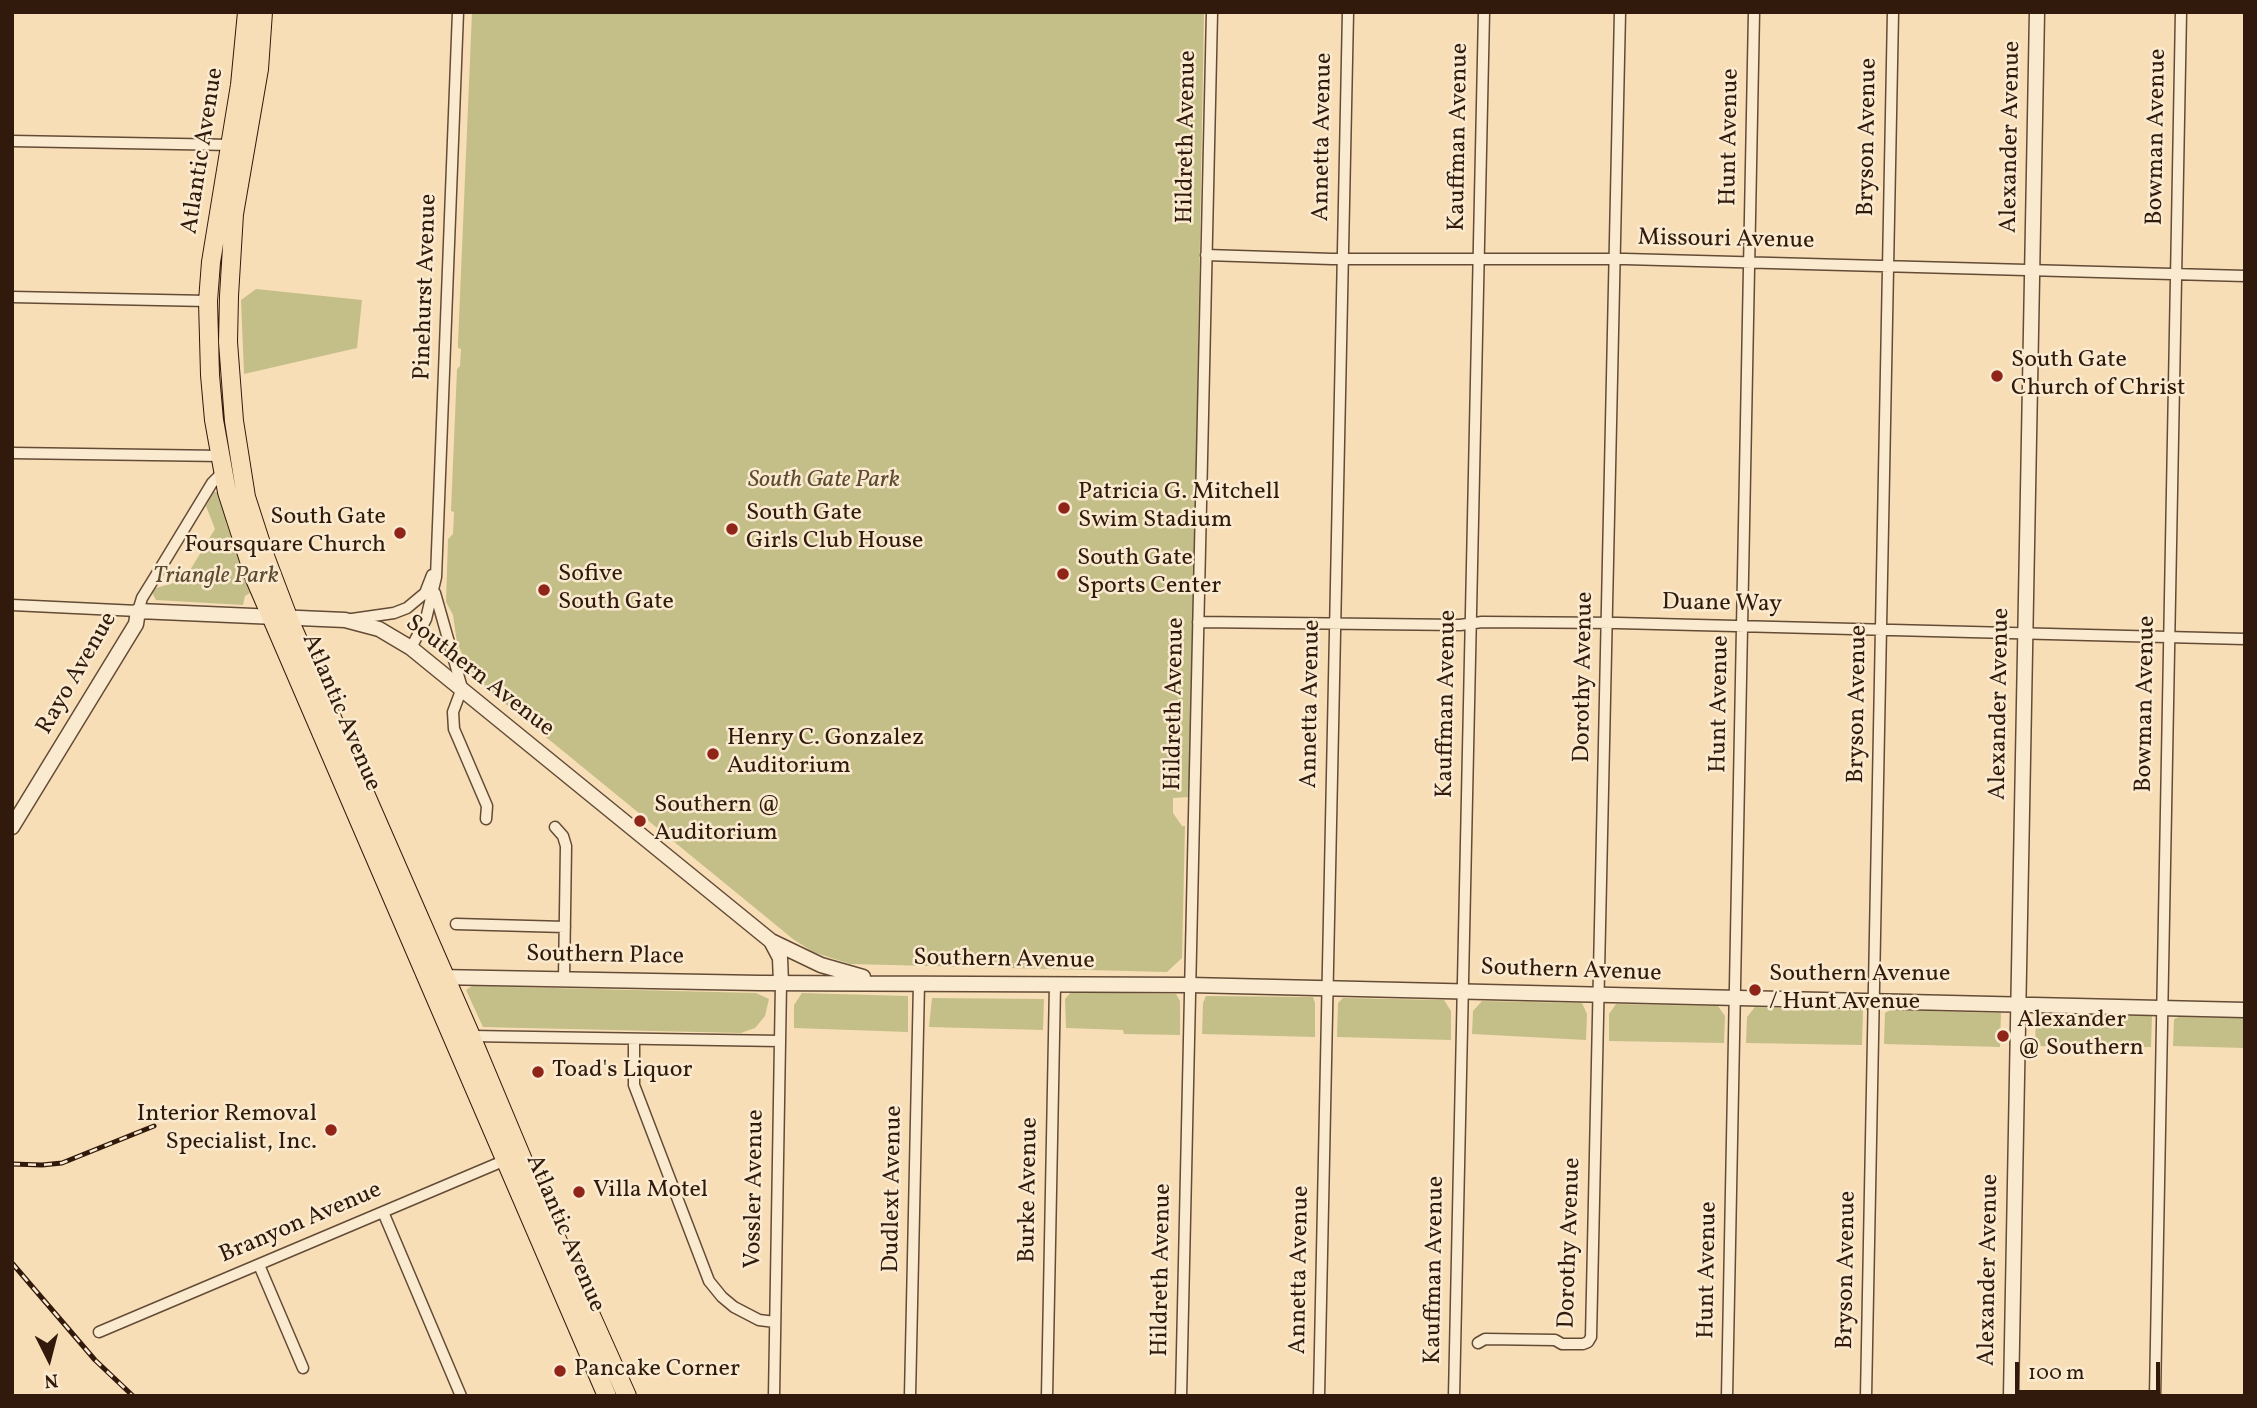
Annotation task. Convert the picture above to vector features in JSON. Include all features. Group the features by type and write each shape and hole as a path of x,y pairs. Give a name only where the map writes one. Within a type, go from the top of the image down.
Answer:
{"main road":[{"name":"Atlantic Avenue","path":"247,12 240,85 228,331 234,421 246,497 266,559 280,617"},
{"name":"Atlantic Avenue","path":"263,12 260,69 238,146 211,262 208,300 210,375 222,464 246,554 280,617 436,977 513,1157 607,1396"},
{"name":"Atlantic Avenue","path":"436,977 471,1036 513,1157 627,1396"}],"street":[{"name":"Pinehurst Avenue","path":"411,648 426,619 435,590 437,563 458,12"},
{"name":"Hildreth Avenue","path":"1181,1396 1212,12"},
{"name":"Annetta Avenue","path":"1319,1396 1348,12"},
{"name":"Kauffman Avenue","path":"1454,1396 1484,12"},
{"name":"Dorothy Avenue","path":"1455,1343 1555,1347 1588,1342 1591,1332 1620,12"},
{"name":"Hunt Avenue","path":"1727,1396 1754,12"},
{"name":"Bryson Avenue","path":"1866,1396 1893,12"},
{"name":"Alexander Avenue","path":"2011,1396 2037,12"},
{"name":"Bowman Avenue","path":"2155,1396 2181,12"},
{"path":"12,141 238,146"},
{"name":"Missouri Avenue","path":"1206,255 1749,262 2245,275"},
{"path":"12,297 208,300"},
{"path":"12,453 222,464 239,456"},
{"name":"Rayo Avenue","path":"12,827 136,624 142,598 222,464"},
{"name":"Pinehurst Avenue","path":"345,620 394,613 407,608 425,593 437,563"},
{"name":"Pinehurst Avenue","path":"435,590 462,688"},
{"name":"Southern Avenue","path":"12,605 345,620 379,629 411,648 462,688 771,941 821,965 861,977 897,983"},
{"name":"Duane Way","path":"1198,622 1744,626 2245,639"},
{"path":"462,688 453,712 454,729 487,806 486,819"},
{"path":"555,827 566,846 564,979"},
{"path":"456,924 565,927"},
{"path":"771,941 780,958 781,983"},
{"name":"Southern Place","path":"436,977 781,983"},
{"name":"Southern Avenue","path":"781,983 1190,985 2245,1010"},
{"name":"Vossler Avenue","path":"774,1396 781,983"},
{"name":"Dudlext Avenue","path":"910,1396 919,983"},
{"name":"Burke Avenue","path":"1047,1396 1055,985"},
{"path":"471,1036 780,1041"},
{"path":"634,1039 634,1085 709,1281 734,1307 759,1320 775,1322"},
{"name":"Branyon Avenue","path":"99,1332 513,1157"},
{"path":"383,1212 461,1396"},
{"path":"259,1265 303,1368"}],"green space":[{"name":"South Gate Park","path":"472,12 1204,12 1190,797 1173,798 1173,813 1182,826 1185,826 1182,958 1167,972 850,964 813,952 793,939 492,693 470,670 457,643 453,615 446,602 448,539 453,534 454,512 451,511 457,369 460,366 461,349 458,348 458,343"},
{"path":"256,289 362,300 357,348 244,374 241,300"},
{"name":"Triangle Park","path":"214,492 221,492 226,522 250,593 245,596 243,605 156,600 152,593 156,588 184,580 215,529 206,506"},
{"path":"472,986 756,993 769,999 765,1016 755,1028 741,1033 483,1027 466,990"},
{"path":"1071,992 1176,994 1180,1001 1180,1035 1124,1034 1123,1030 1066,1028 1065,999"},
{"path":"802,993 908,996 908,1032 794,1028 794,1005"},
{"path":"1206,996 1313,997 1315,1037 1202,1034 1203,1003"},
{"path":"932,998 1044,999 1043,1030 929,1027"},
{"path":"1343,998 1444,1000 1451,1011 1451,1040 1337,1037 1338,1003"},
{"path":"1482,1001 1582,1003 1587,1014 1586,1040 1472,1034 1473,1011"},
{"path":"1616,1004 1718,1006 1725,1016 1724,1043 1609,1041 1609,1014"},
{"path":"1755,1007 1863,1010 1862,1045 1746,1043 1747,1017"},
{"path":"1890,1010 2001,1013 2000,1047 1884,1044 1885,1013"},
{"path":"2036,1014 2152,1016 2151,1047 2035,1046"},
{"path":"2245,1018 2245,1048 2173,1046 2174,1019"}],"railway":[{"path":"12,1164 62,1163 154,1126"},
{"path":"12,1263 95,1360 133,1396"}],"place":[{"name":"South Gate Church of Christ","path":"1997,376"},
{"name":"Patricia G. Mitchell Swim Stadium","path":"1064,508"},
{"name":"South Gate Girls Club House","path":"732,529"},
{"name":"South Gate Foursquare Church","path":"400,533"},
{"name":"South Gate Sports Center","path":"1063,574"},
{"name":"Sofive South Gate","path":"544,590"},
{"name":"Henry C. Gonzalez Auditorium","path":"713,754"},
{"name":"Southern @ Auditorium","path":"640,821"},
{"name":"Southern Avenue / Hunt Avenue","path":"1755,990"},
{"name":"Alexander @ Southern","path":"2003,1036"},
{"name":"Toad's Liquor","path":"538,1072"},
{"name":"Interior Removal Specialist, Inc.","path":"331,1130"},
{"name":"Villa Motel","path":"579,1192"},
{"name":"Pancake Corner","path":"560,1371"}]}
